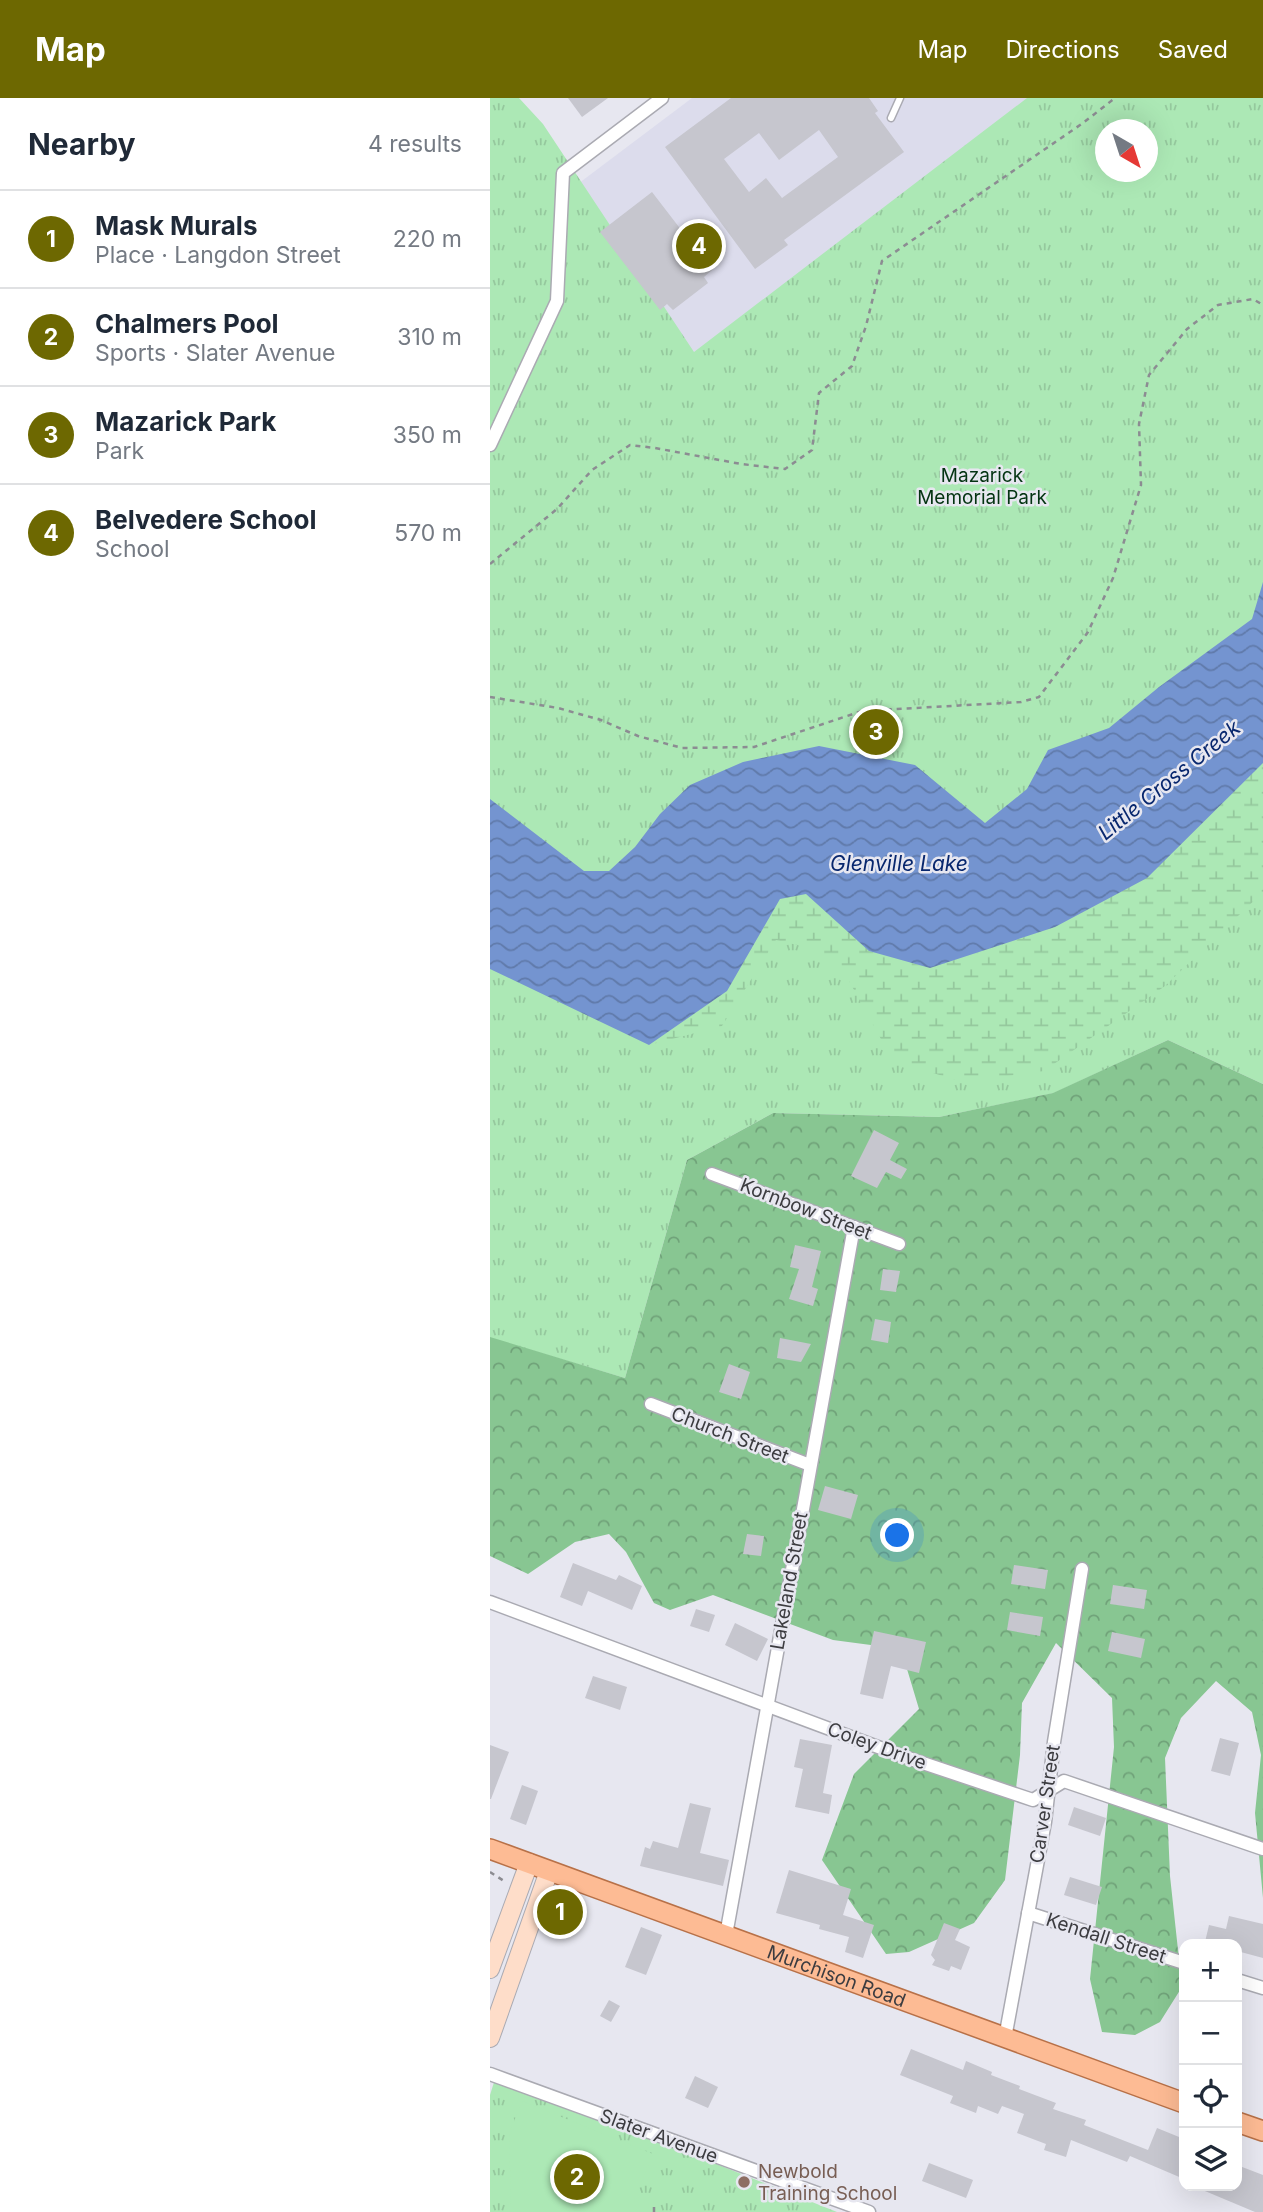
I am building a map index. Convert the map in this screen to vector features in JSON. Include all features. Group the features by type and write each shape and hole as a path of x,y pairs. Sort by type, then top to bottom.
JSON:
{"main road":[{"name":"Murchison Road","path":"490,1849 1179,2101"},
{"path":"1242,2124 1263,2131"}],"street":[{"path":"490,445 557,301 563,173 662,98"},
{"name":"Kornbow Street","path":"712,1174 900,1244"},
{"name":"Lakeland Street","path":"726,1935 854,1227"},
{"name":"Church Street","path":"650,1404 810,1465"},
{"name":"Carver Street","path":"1005,2038 1045,1822 1082,1569"},
{"name":"Coley Drive","path":"490,1602 902,1756 1033,1800 1064,1781 1263,1849"},
{"path":"490,1969 528,1863"},
{"path":"490,2038 549,1871"},
{"name":"Kendall Street","path":"1028,1913 1179,1961"},
{"path":"1242,1982 1263,1988"},
{"name":"Slater Avenue","path":"490,2074 869,2212"}],"lane":[{"path":"891,118 900,98"}],"path":[{"path":"490,564 557,509 592,470 630,445 785,469 813,450 818,393 852,366 866,326 882,261 1083,123 1115,98"},
{"path":"490,697 558,708 682,748 754,747 862,711 1021,702 1039,697 1088,632 1113,578 1141,485 1139,424 1149,375 1187,328 1218,305 1253,299 1263,305"},
{"path":"654,2207 654,2212"}],"shaded area":[{"path":"692,98 1041,98 687,424 526,223"}],"green space":[{"name":"Mazarick Memorial Park","path":"490,98 519,98 543,124 694,352 1027,98 1263,98 1263,1084 1168,1040 1054,1093 939,1117 773,1113 687,1160 625,1378 490,1338"},
{"path":"1263,763 1263,892 1165,986 1044,1071 963,1082 893,1061 848,979 814,949 776,940 722,1026 649,1045 727,991 780,899 806,894 869,951 930,968 1055,927 1146,878"},
{"path":"1168,1040 1263,1084 1263,1898 1255,1813 1261,1755 1252,1712 1216,1681 1181,1718 1165,1758 1179,1992 1160,2022 1135,2035 1102,2032 1090,1979 1114,1747 1112,1698 1056,1643 1022,1703 1020,1755 1005,1880 974,1923 909,1952 886,1954 822,1860 854,1774 919,1709 901,1649 833,1640 713,1595 670,1610 654,1603 626,1552 609,1534 575,1542 528,1574 490,1556 490,1337 625,1378 687,1160 773,1113 939,1117 1053,1093"},
{"path":"496,2076 837,2212 490,2212 490,2095"},
{"path":"522,2101 653,2154 634,2200 637,2212 520,2212 511,2204 509,2134"}],"water":[{"name":"Glenville Lake","path":"1263,582 1263,763 1147,878 1055,927 930,968 869,951 806,894 780,899 727,991 649,1045 490,969 490,799 584,871 609,871 635,847 660,814 690,785 743,762 819,746 915,765 985,823 1027,789 1048,750 1109,728 1159,687 1252,619"}],"building":[{"path":"568,98 608,98 582,117"},
{"path":"731,98 869,98 878,111 875,113 904,152 784,240 788,245 755,269 665,147","holes":["819,130 838,157 782,198 766,178 749,192 724,159 759,133 779,160"]},
{"path":"652,192 712,270 704,277 708,283 673,310 667,304 660,310 600,232"},
{"path":"874,1130 899,1143 890,1160 907,1169 901,1179 886,1172 877,1188 851,1176"},
{"path":"795,1245 821,1251 812,1287 818,1289 813,1306 789,1299 799,1269 790,1267"},
{"path":"883,1269 900,1271 896,1292 880,1290"},
{"path":"875,1319 891,1322 888,1343 871,1340"},
{"path":"780,1338 811,1344 801,1362 777,1358"},
{"path":"729,1364 750,1372 741,1399 719,1392"},
{"path":"825,1486 858,1495 851,1519 818,1510"},
{"path":"747,1534 764,1536 761,1556 743,1554"},
{"path":"573,1563 616,1580 619,1575 642,1586 632,1610 588,1591 582,1606 560,1597"},
{"path":"1014,1565 1048,1570 1045,1589 1011,1584"},
{"path":"1113,1585 1147,1590 1144,1609 1110,1604"},
{"path":"696,1609 715,1615 709,1632 690,1626"},
{"path":"1010,1612 1043,1617 1040,1636 1007,1630"},
{"path":"735,1623 768,1639 757,1661 725,1645"},
{"path":"874,1631 926,1642 919,1673 891,1666 883,1699 860,1694"},
{"path":"1112,1632 1145,1639 1141,1658 1108,1651"},
{"path":"593,1676 627,1687 620,1710 585,1698"},
{"path":"1220,1738 1239,1743 1230,1776 1211,1771"},
{"path":"800,1739 832,1745 823,1793 832,1795 829,1814 795,1807 803,1769 794,1767"},
{"path":"490,1745 509,1752 491,1799 490,1799"},
{"path":"522,1785 538,1791 526,1825 510,1819"},
{"path":"690,1803 711,1808 700,1853 729,1860 723,1886 640,1866 645,1847 650,1849 653,1841 678,1848"},
{"path":"1074,1807 1106,1818 1100,1836 1068,1825"},
{"path":"789,1870 851,1889 843,1915 874,1925 863,1958 845,1952 849,1937 819,1929 820,1925 776,1913"},
{"path":"1070,1877 1102,1887 1096,1905 1064,1895"},
{"path":"1229,1916 1263,1924 1263,1958 1242,1952 1242,1939 1206,1939 1209,1925 1226,1929"},
{"path":"944,1923 960,1929 955,1940 970,1947 961,1970 951,1966 949,1971 932,1965 935,1960 931,1955"},
{"path":"641,1927 662,1935 646,1975 625,1967"},
{"path":"609,2000 620,2006 611,2022 600,2016"},
{"path":"911,2049 963,2070 966,2061 992,2072 991,2075 1020,2086 1019,2089 1056,2103 1053,2109 1086,2120 1084,2125 1148,2150 1157,2128 1179,2137 1179,2177 1130,2156 1127,2162 1071,2140 1066,2157 1044,2150 1046,2144 1017,2133 1024,2114 1002,2106 998,2114 978,2106 976,2113 950,2103 953,2096 900,2075"},
{"path":"695,2076 718,2087 708,2108 685,2098"},
{"path":"929,2163 973,2180 966,2198 922,2181"},
{"path":"1242,2167 1263,2175 1263,2212 1255,2212 1205,2191 1242,2191"}],"place":[{"name":"Belvedere School","path":"699,246"},
{"name":"Mazarick Park","path":"876,732"},
{"name":"Mask Murals","path":"560,1912"},
{"name":"Chalmers Pool","path":"577,2177"},
{"name":"Newbold Training School","path":"744,2182"}],"water label":[{"name":"Little Cross Creek","path":"1169,780"}]}
